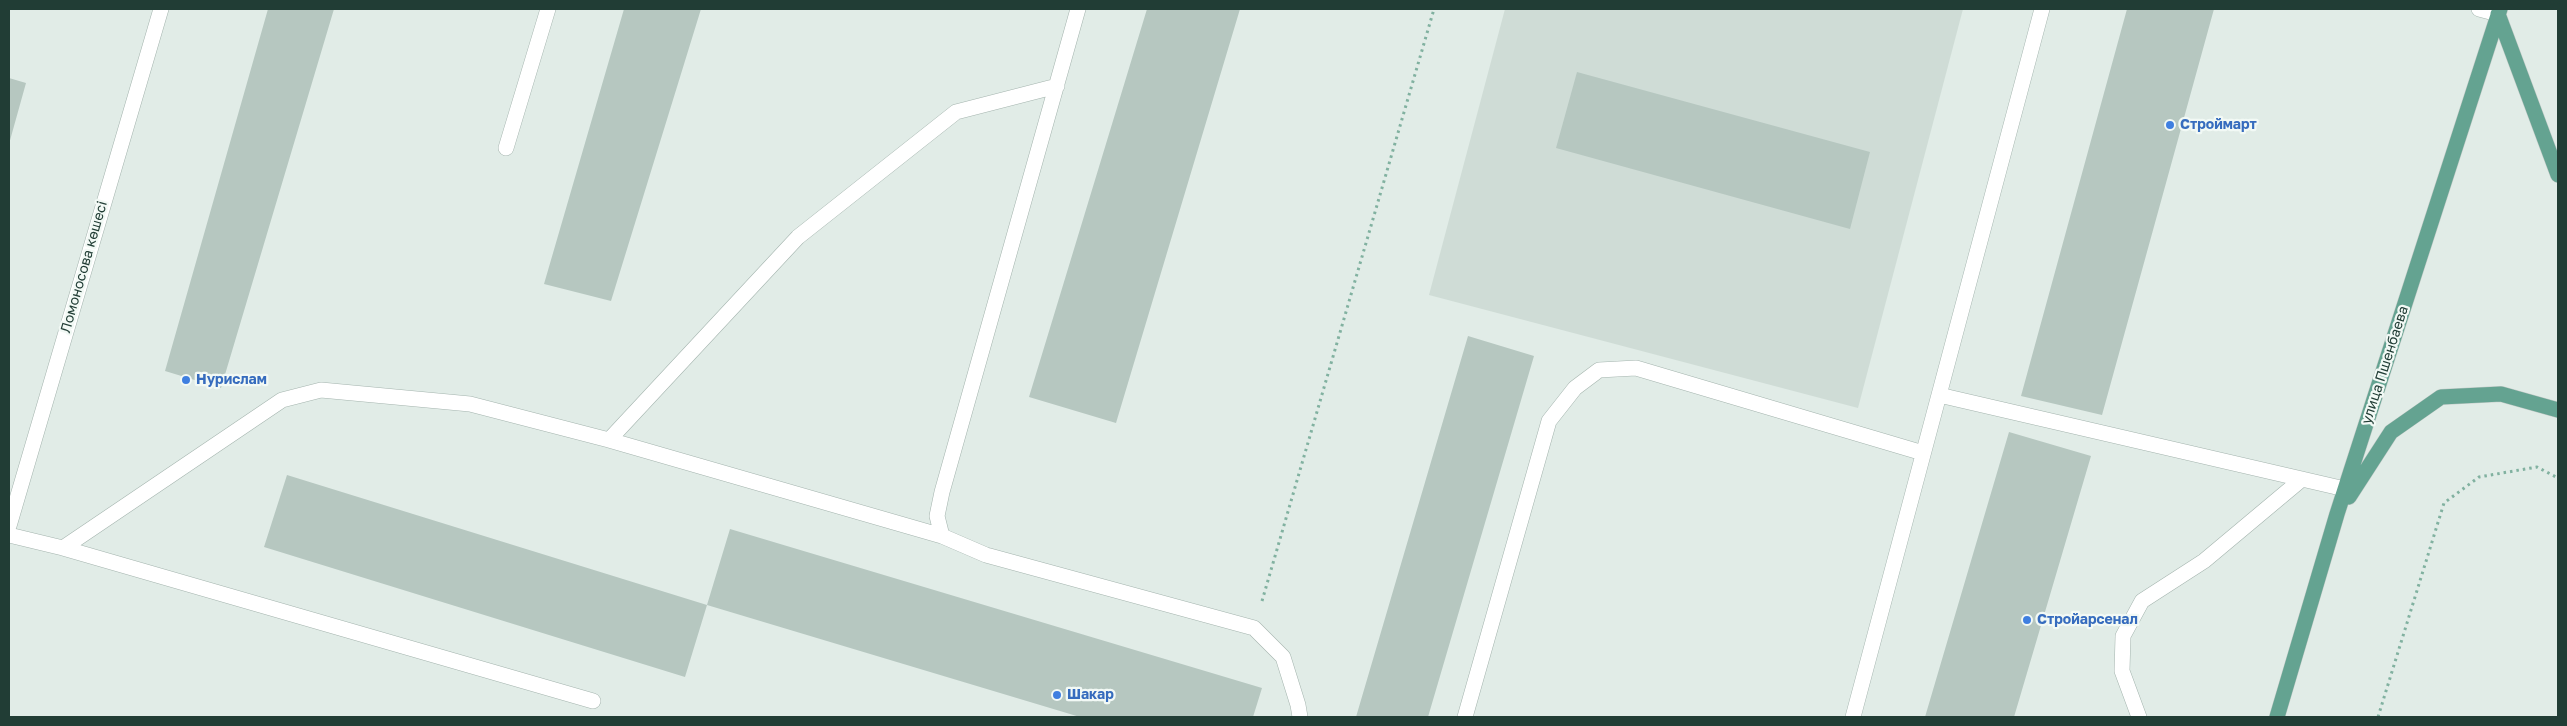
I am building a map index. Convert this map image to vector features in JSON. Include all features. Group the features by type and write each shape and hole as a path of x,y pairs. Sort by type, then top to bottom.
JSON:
{"main road":[{"path":"2499,11 2558,175"},
{"name":"улица Пшенбаева","path":"2277,717 2337,514 2499,11"},
{"path":"2337,514 2391,432 2441,397 2501,394 2558,410"}],"street":[{"name":"Ломоносова көшесі","path":"9,526 161,9"},
{"path":"506,148 548,9"},
{"path":"942,536 937,516 942,492 1078,9"},
{"path":"1853,717 2042,9"},
{"path":"2479,9 2499,11"},
{"path":"609,440 798,238 956,112 1056,86"},
{"path":"1465,717 1549,421 1575,388 1599,370 1636,368 1923,453"},
{"path":"63,548 282,400 321,390 470,404 609,440 942,536 986,555 1254,628 1283,657 1298,704 1300,717"},
{"path":"1939,395 2346,489"},
{"path":"2139,717 2122,671 2123,636 2142,602 2204,561 2302,479"},
{"path":"9,535 63,548 593,701"}],"path":[{"path":"1254,628 1434,9"},
{"path":"2378,717 2444,503 2479,477 2537,467 2558,478"}],"shaded area":[{"path":"1505,9 1963,9 1858,408 1429,295"}],"building":[{"path":"268,9 334,9 221,388 165,371"},
{"path":"624,9 701,9 611,301 544,284"},
{"path":"1147,9 1240,9 1116,423 1029,397"},
{"path":"2127,9 2214,9 2102,415 2021,396"},
{"path":"1577,72 1870,152 1850,229 1556,148"},
{"path":"9,78 26,83 9,144"},
{"path":"1468,336 1534,356 1428,717 1356,717"},
{"path":"2009,432 2091,456 2014,717 1925,717"},
{"path":"287,475 707,605 685,677 264,547"},
{"path":"730,529 1262,688 1253,717 1080,717 707,605"}],"place":[{"name":"Строймарт","path":"2170,125"},
{"name":"Нурислам","path":"186,380"},
{"name":"Стройарсенал","path":"2027,620"},
{"name":"Шакар","path":"1057,695"}]}
